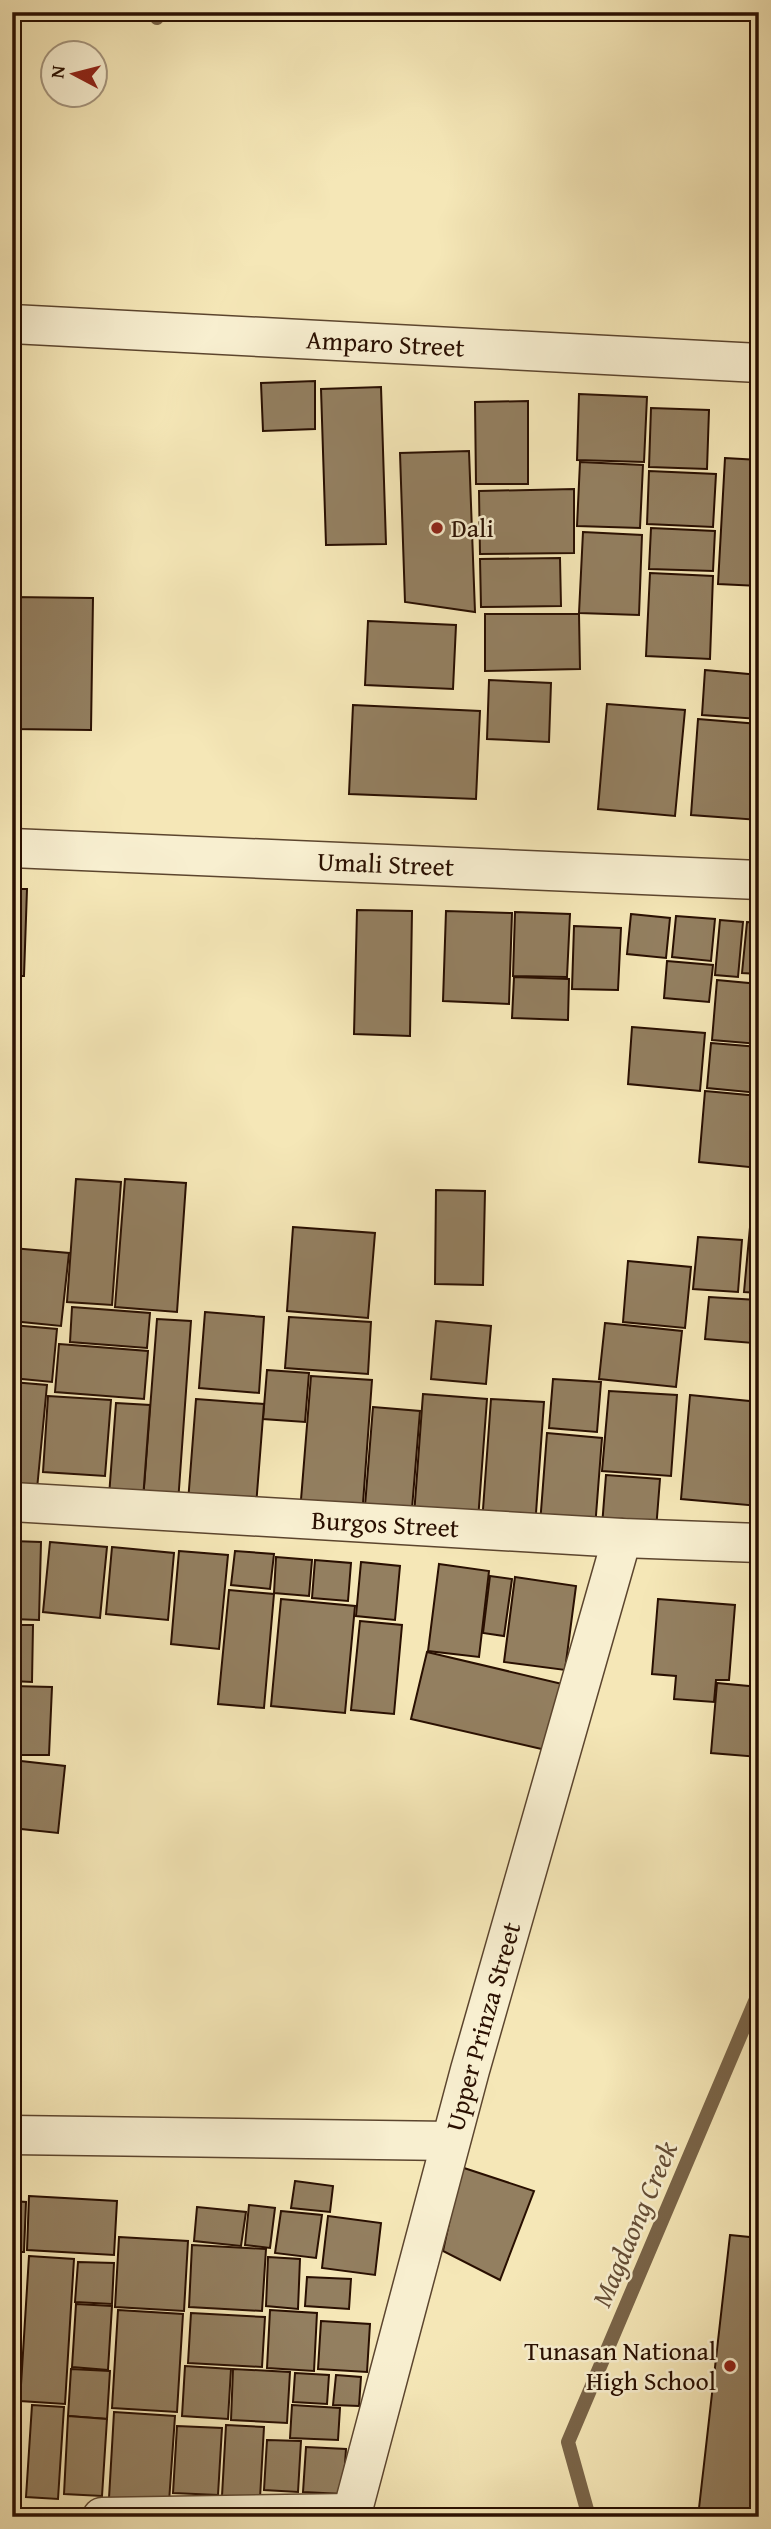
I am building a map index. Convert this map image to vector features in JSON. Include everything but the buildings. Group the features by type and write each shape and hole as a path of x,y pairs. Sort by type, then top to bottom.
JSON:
{"street":[{"name":"Amparo Street","path":"12,324 759,363"},
{"name":"Umali Street","path":"12,848 759,880"},
{"name":"Burgos Street","path":"12,1502 622,1538 759,1543"},
{"name":"Upper Prinza Street","path":"351,2515 450,2141 622,1538"},
{"path":"12,2135 450,2141"},
{"path":"102,2517 351,2515"}],"waterway":[{"path":"156,12 157,18"},
{"name":"Magdaong Creek","path":"589,2517 568,2442 759,1992"}],"place":[{"name":"Dali","path":"437,528"},
{"name":"Tunasan National High School","path":"730,2366"}]}
